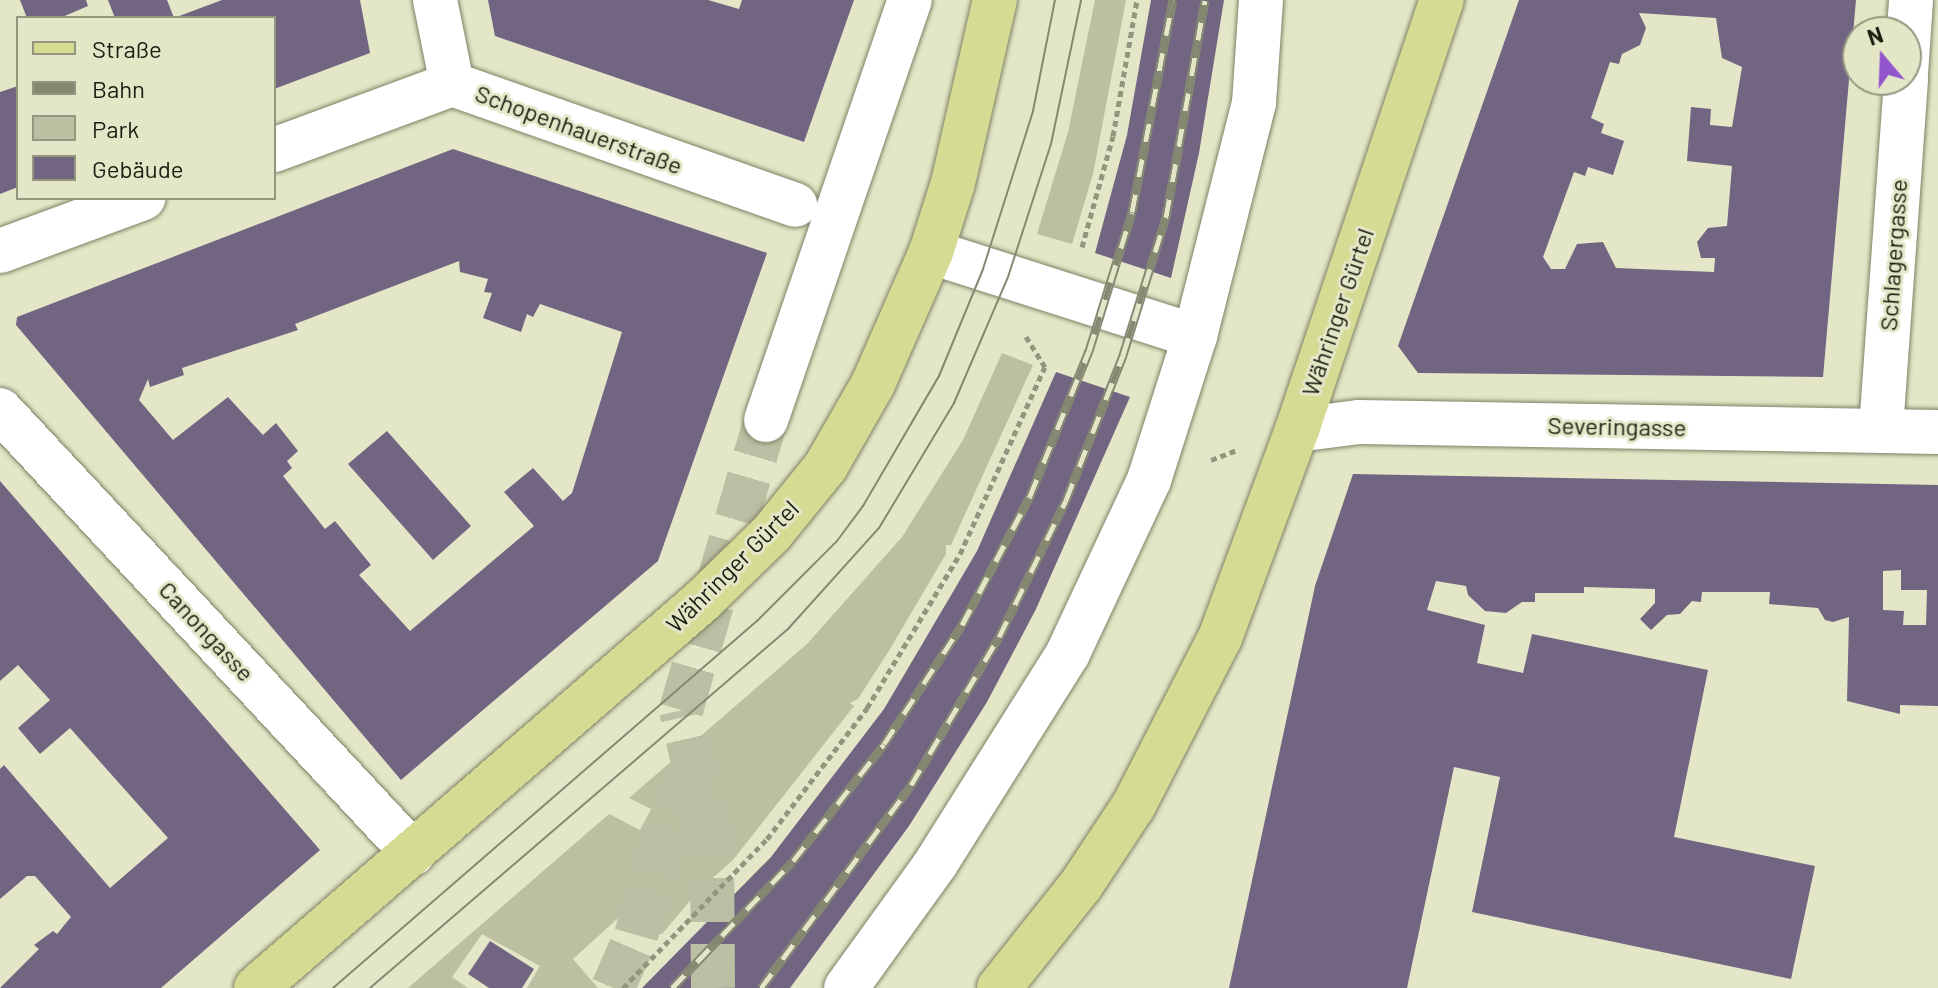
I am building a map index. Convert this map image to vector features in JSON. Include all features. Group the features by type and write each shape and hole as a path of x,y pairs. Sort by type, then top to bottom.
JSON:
{"main road":[{"name":"Währinger Gürtel","path":"256,988 702,601 771,534 826,466 873,384 931,252 953,183 995,0"},
{"name":"Währinger Gürtel","path":"999,988 1081,885 1179,724 1220,638 1297,430 1442,0"}],"street":[{"path":"435,0 452,84"},
{"path":"766,420 910,0"},
{"path":"846,988 936,863 1068,653 1149,480 1195,336 1254,103 1261,0"},
{"name":"Schopenhauerstraße","path":"276,149 452,84 795,205"},
{"name":"Schlagergasse","path":"1881,429 1905,96"},
{"path":"0,251 138,200"},
{"path":"931,252 1195,336"},
{"name":"Canongasse","path":"0,410 413,853"},
{"name":"Severingasse","path":"1297,430 1359,422 1938,432"}],"path":[{"path":"1073,250 1085,246 1113,136 1137,0"},
{"path":"623,988 767,839 867,708 960,554 1045,367 1023,333"},
{"path":"1149,480 1297,430"}],"green space":[{"path":"1095,0 1126,0 1093,174 1072,244 1037,234 1068,132"},
{"path":"1002,353 1033,365 951,545 946,545 946,554 890,649 858,699 850,703 854,706 733,860 699,890 662,934 650,934 627,910 573,959 598,988 527,988 540,966 482,934 452,977 468,988 408,988 609,814 640,830 651,809 629,798 807,644 902,537 963,440"}],"building":[{"path":"20,0 86,0 88,6 65,16 26,16"},
{"path":"108,0 167,0 173,16 114,16"},
{"path":"222,0 360,0 370,53 276,88 276,16 179,16"},
{"path":"488,0 708,0 739,9 742,0 854,0 804,142 495,36"},
{"path":"1151,0 1224,0 1199,153 1171,278 1095,253 1127,135"},
{"path":"1519,0 1856,0 1855,16 1842,16 1842,96 1848,96 1823,377 1418,373 1398,346","holes":["1639,13 1716,18 1722,58 1742,67 1732,127 1710,125 1711,109 1691,107 1687,161 1732,166 1727,226 1708,228 1697,242 1701,258 1715,258 1714,272 1616,268 1603,242 1577,244 1565,269 1551,269 1543,257 1574,172 1585,176 1588,167 1613,175 1624,141 1601,133 1604,124 1591,118 1610,62 1619,64 1622,54 1640,45 1646,28"]},
{"path":"16,87 16,188 0,194 0,92"},
{"path":"453,149 767,253 658,561 401,780 16,325 17,317","holes":["459,261 460,272 488,279 484,292 492,293 483,318 521,332 527,314 533,317 540,304 622,332 572,493 563,501 533,468 504,492 534,526 410,631 359,575 371,565 335,521 325,529 283,476 292,468 287,461 298,451 276,423 263,435 228,397 173,440 139,400 148,379 150,387 184,375 182,368 298,330 295,324"]},
{"path":"1056,372 1130,397 1036,609 987,702 909,826 790,988 642,988 771,857 884,709 977,551"},
{"path":"387,431 471,526 433,560 348,464"},
{"path":"1353,474 1938,485 1938,706 1900,705 1900,714 1847,701 1849,617 1833,622 1825,620 1818,608 1769,604 1770,592 1702,592 1701,602 1692,601 1680,614 1667,615 1651,630 1640,619 1655,603 1655,589 1584,587 1584,593 1535,593 1535,602 1522,602 1506,613 1485,611 1468,595 1466,586 1436,581 1427,610 1485,625 1477,663 1523,673 1532,634 1708,670 1674,837 1815,866 1791,979 1472,912 1500,777 1454,767 1407,988 1229,988 1315,586","holes":["1901,570 1901,590 1927,590 1926,625 1903,625 1904,611 1883,610 1883,571"]},
{"path":"0,481 320,850 161,988 0,988 39,949 34,945 53,931 57,934 71,917 35,876 27,876 0,899 0,769 4,765 110,888 168,838 70,728 40,754 18,728 50,700 18,665 0,681"},
{"path":"490,941 534,969 522,988 489,988 468,974"}],"tunnel":[{"path":"713,988 712,846 681,710 766,420"},
{"path":"613,988 636,935 672,810 694,774"}],"tram line":[{"path":"333,988 757,621 837,541 863,506 939,376 983,269 1033,111 1055,0"},
{"path":"370,988 788,629 879,528 954,403 1008,277 1051,144 1081,0"}],"railway":[{"path":"672,988 793,861 884,744 962,625 1030,496 1089,351 1132,212 1173,0"},
{"path":"761,988 911,785 999,637 1066,500 1123,355 1166,217 1205,0"}]}
